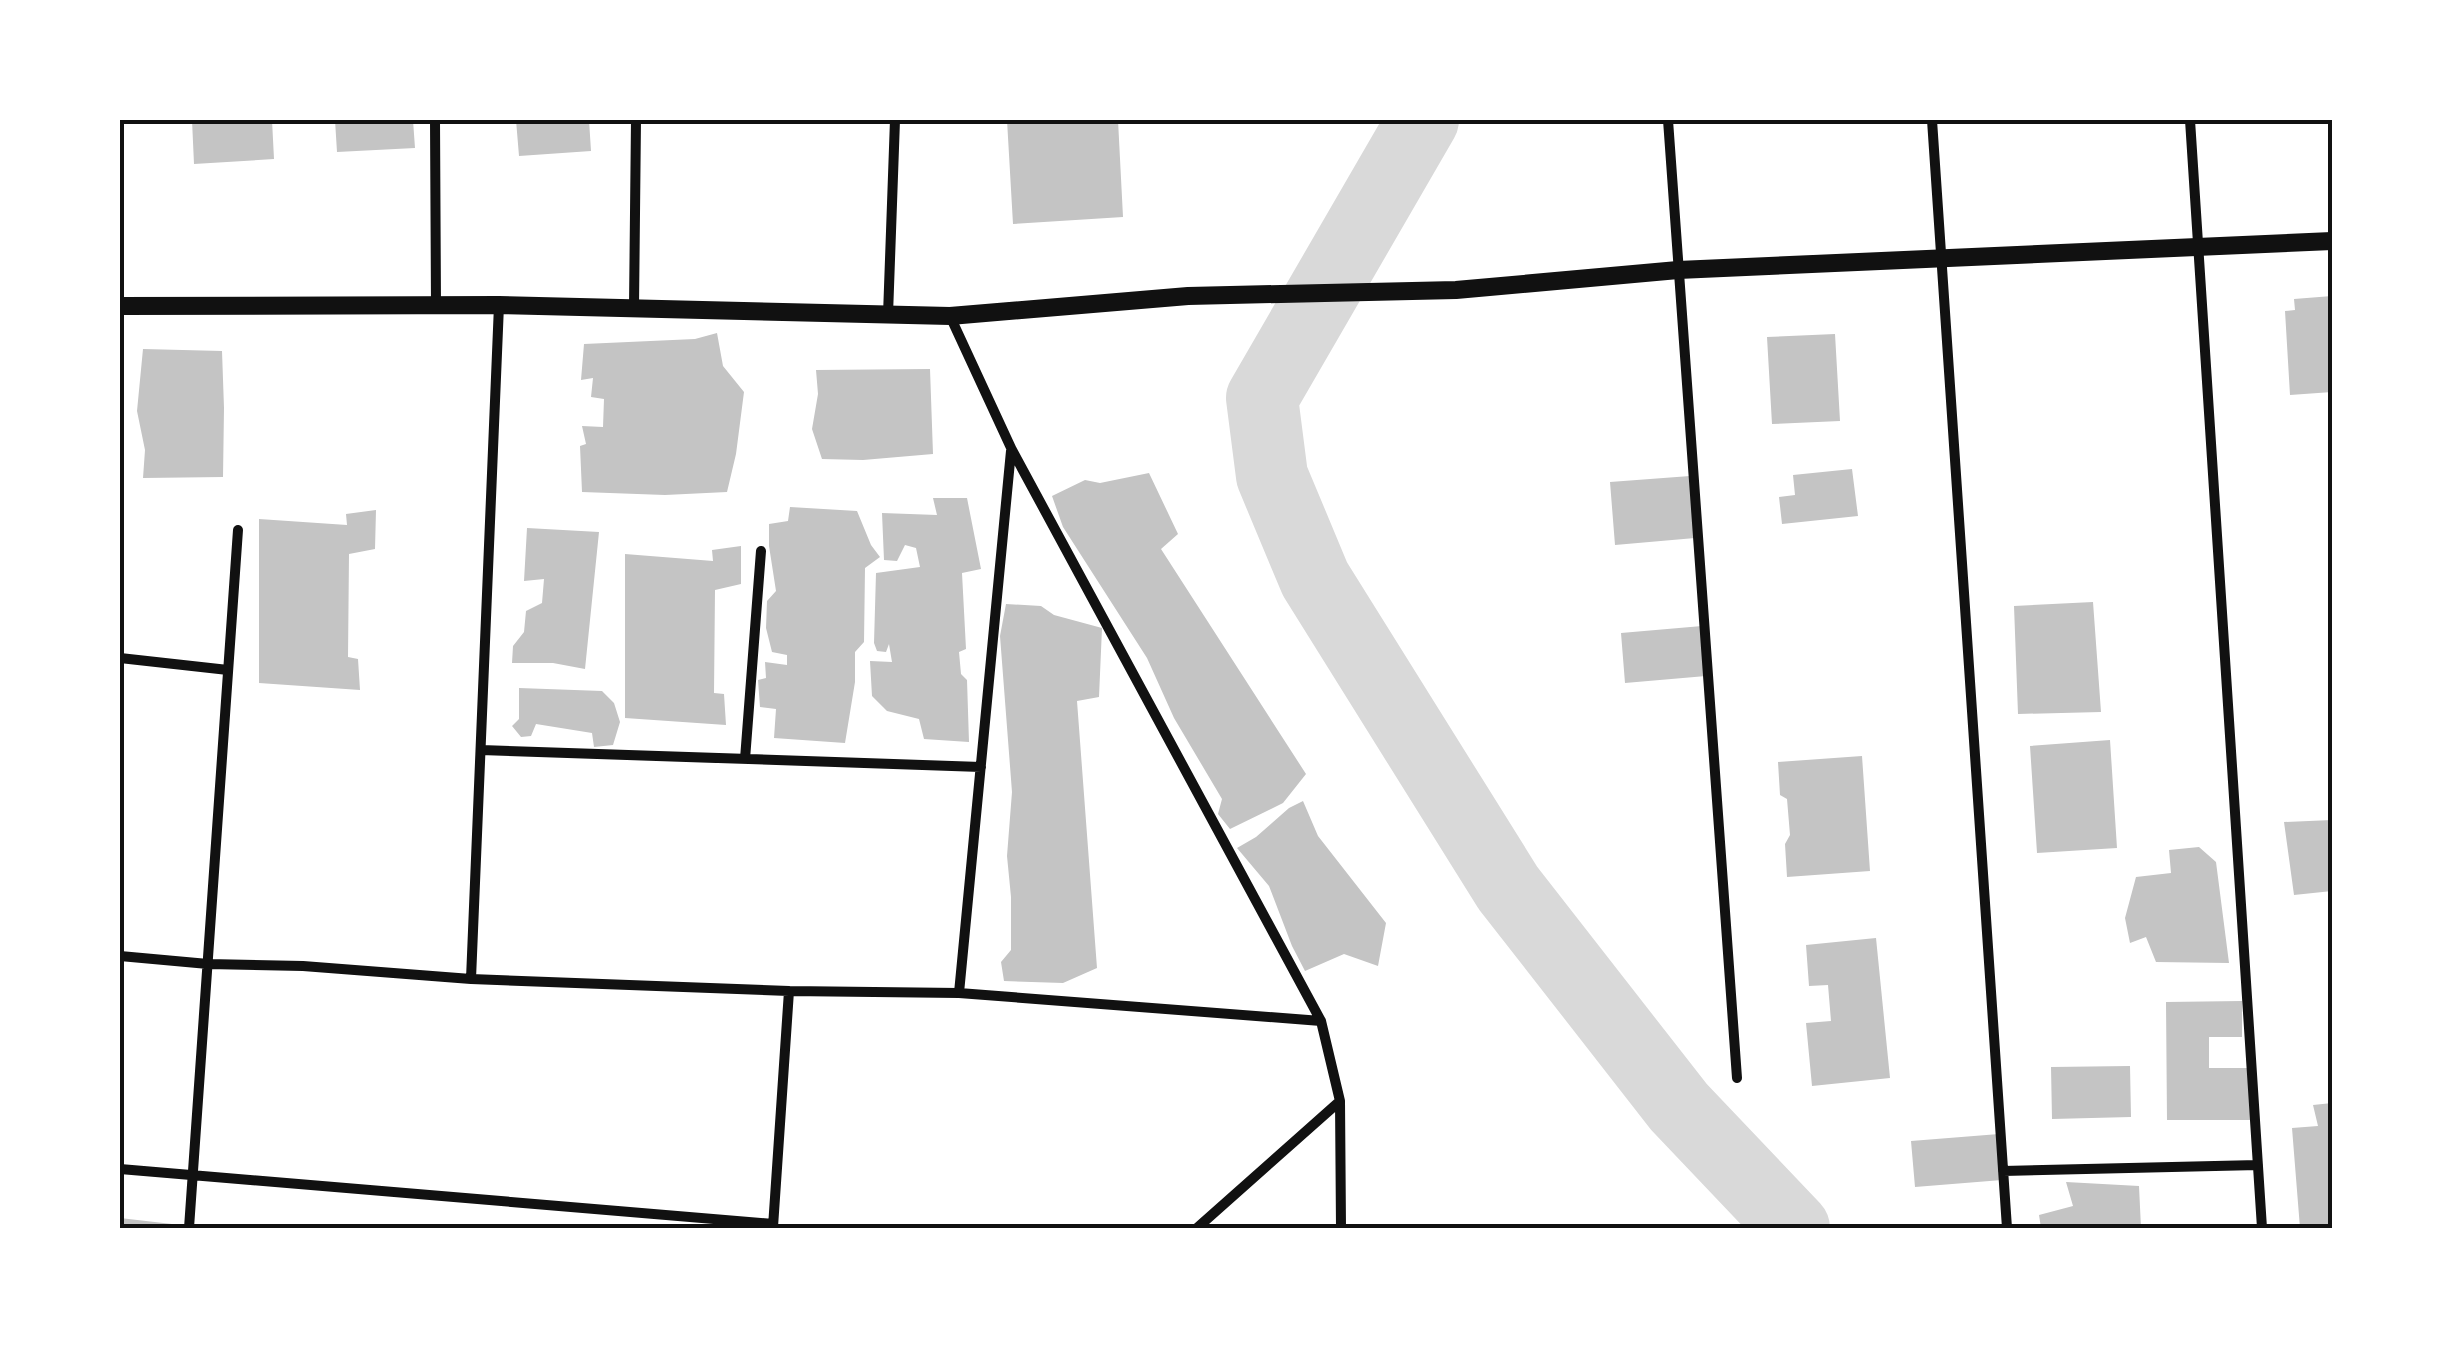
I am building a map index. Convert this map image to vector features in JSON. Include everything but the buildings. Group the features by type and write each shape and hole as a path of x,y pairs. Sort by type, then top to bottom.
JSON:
{"street":[{"path":"436,120 436,305"},
{"path":"634,307 636,120"},
{"path":"888,315 895,120"},
{"path":"1668,120 1738,1078"},
{"path":"1932,120 2006,1228"},
{"path":"2190,120 2262,1228"},
{"path":"120,306 499,305 950,316 1188,296 1456,290 1678,270 2332,241"},
{"path":"471,979 499,305"},
{"path":"950,316 1012,450 1321,1021 1340,1101 1341,1228"},
{"path":"959,993 1012,450"},
{"path":"189,1228 238,530"},
{"path":"745,759 761,551"},
{"path":"120,658 228,670"},
{"path":"481,750 981,767"},
{"path":"120,956 471,979 959,993 1321,1021"},
{"path":"120,1169 773,1226 789,990"},
{"path":"1197,1228 1340,1101"},
{"path":"2003,1171 2258,1166"}],"waterway":[{"path":"1423,120 1262,398 1272,476 1315,579 1508,888 1679,1107 1794,1228"}]}
